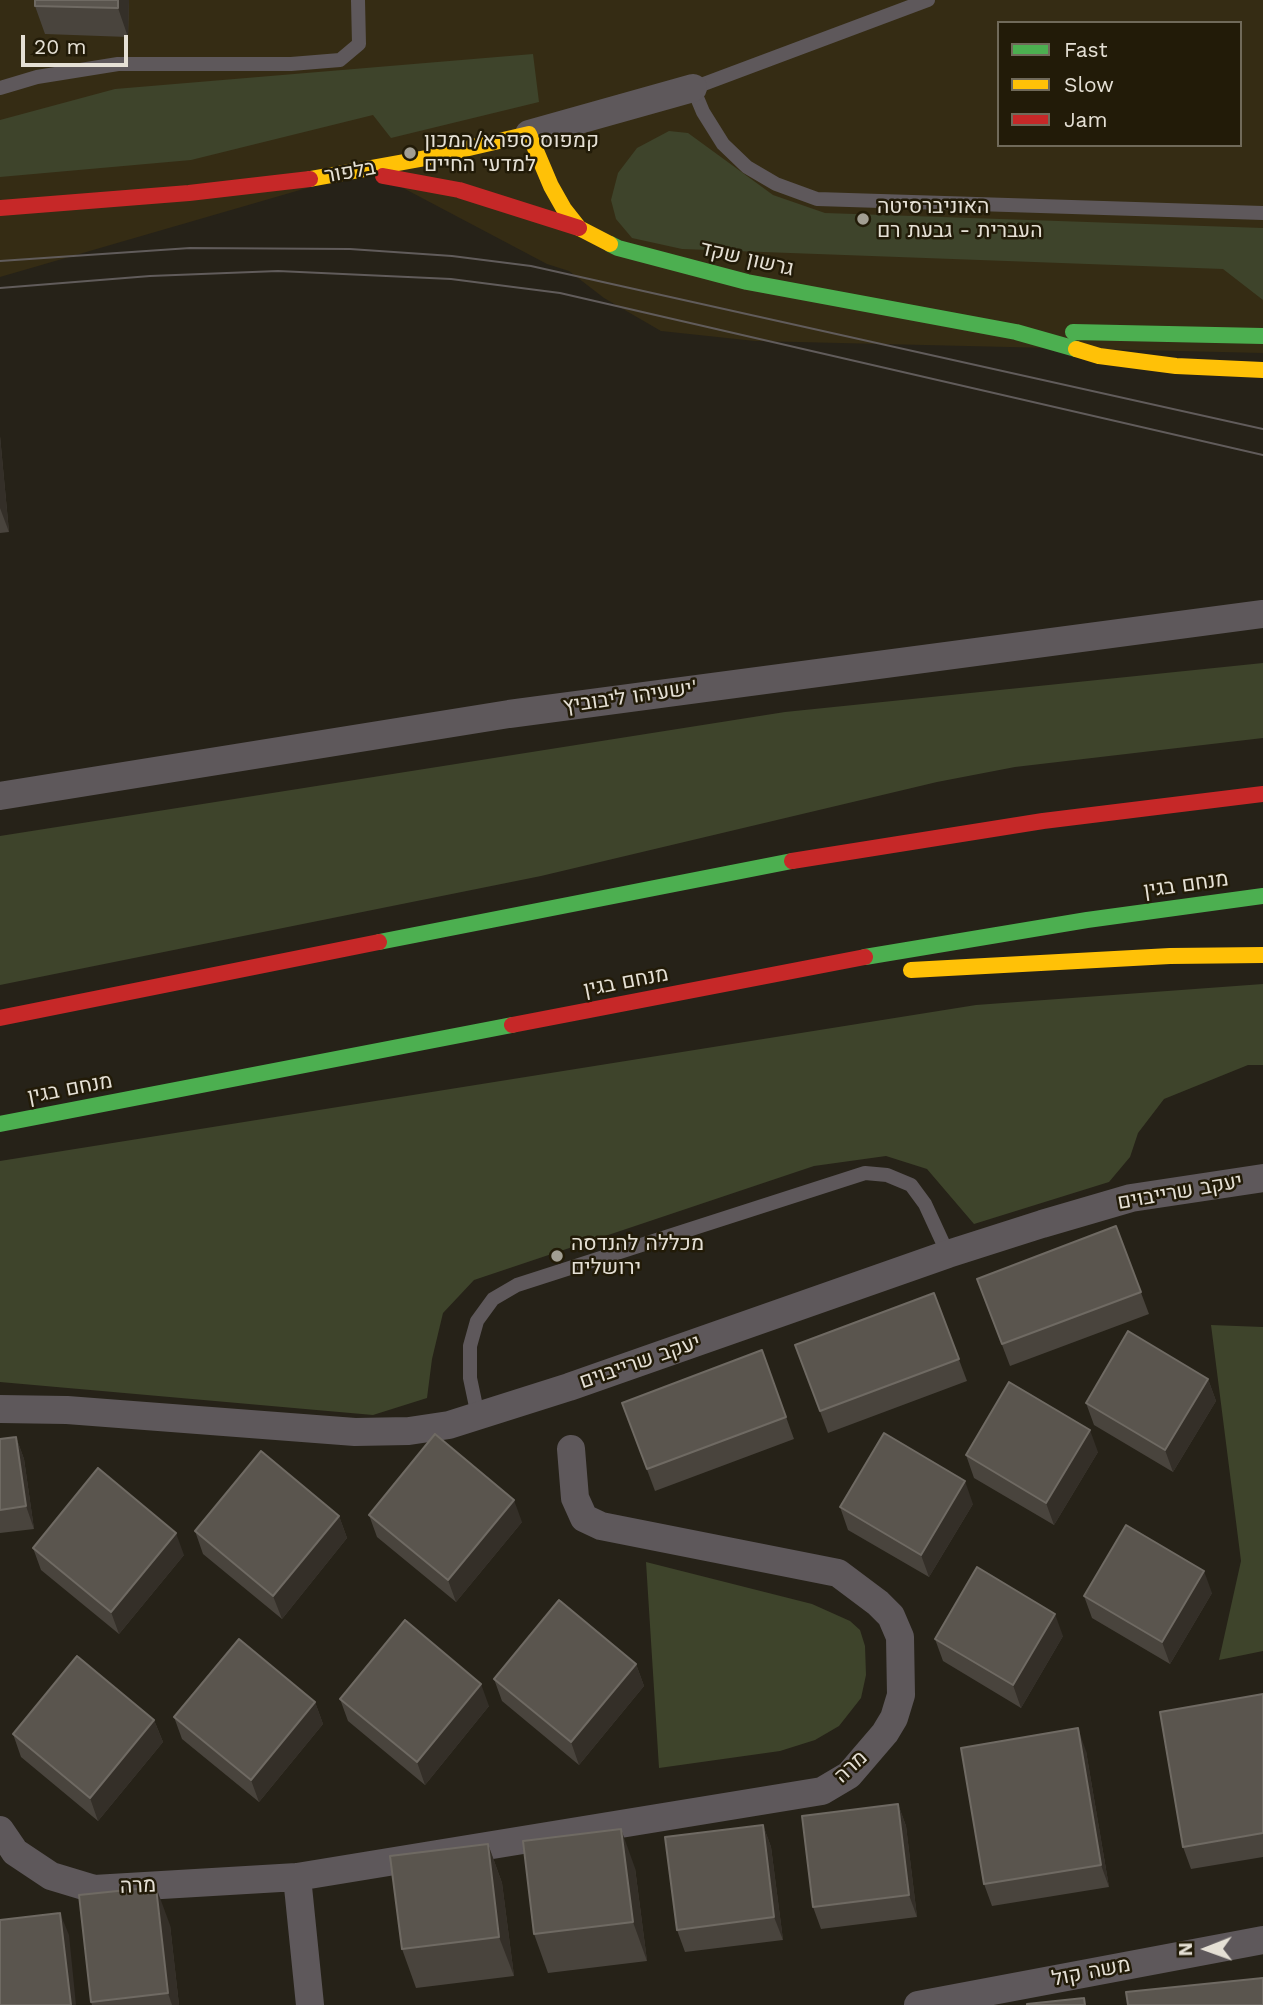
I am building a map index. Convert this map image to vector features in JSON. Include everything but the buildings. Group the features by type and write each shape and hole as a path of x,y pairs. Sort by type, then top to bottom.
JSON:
{"main road":[{"name":"בלפור","path":"0,208 234,188 357,172 529,134"},
{"name":"גרשון שקד","path":"529,134 551,186 579,228 618,248 747,282 1016,332 1099,356 1143,363 1263,370"},
{"path":"357,172 458,190 579,228"},
{"name":"גרשון שקד","path":"1016,332 1263,336"},
{"path":"0,1018 853,849 1263,793"},
{"name":"מנחם בגין","path":"0,1124 924,946 1087,919 1263,896"},
{"path":"898,970 1263,954"},
{"path":"762,977 871,972"}],"street":[{"name":"בלפור","path":"529,134 693,88"},
{"name":"ישעיהו ליבוביץ'","path":"0,796 509,714 1263,614"},
{"name":"יעקב שרייבוים","path":"0,1409 67,1410 355,1432 409,1431 449,1425 569,1387 948,1254 1131,1198 1263,1178"},
{"name":"מרה","path":"0,1830 15,1852 51,1876 94,1889 297,1877 821,1791 849,1775 885,1733 901,1695 900,1637 891,1616 838,1573 601,1526 584,1518 575,1498 571,1449"},
{"path":"297,1877 310,2005"},
{"name":"משה קול","path":"918,2005 1263,1940"}],"lane":[{"path":"0,88 37,77 118,64 291,64 340,60 359,44 358,0"},
{"path":"928,0 693,88 702,112 723,144 747,167 776,184 817,199 1263,213"},
{"path":"478,1416 470,1378 470,1346 477,1321 493,1299 517,1285 865,1173 887,1175 911,1185 925,1205 948,1254"}],"shaded area":[{"name":"האוניברסיטה העברית - גבעת רם","path":"0,0 1263,0 1263,353 755,341 661,331 604,298 569,271 547,264 369,170 0,277"}],"green space":[{"path":"533,54 539,102 391,138 373,115 191,160 0,177 0,120 115,89"},
{"path":"669,131 688,133 773,195 825,213 1263,228 1263,300 1223,269 682,249 632,238 616,219 611,200 618,173 637,148"},
{"path":"1263,663 1263,738 1015,767 937,782 541,876 0,985 0,836 785,712"},
{"path":"1263,984 1263,1065 1248,1065 1164,1099 1138,1133 1130,1157 1109,1182 974,1224 927,1169 886,1156 814,1166 474,1280 443,1313 432,1359 427,1398 373,1415 0,1382 0,1161 976,1005"},
{"path":"1211,1325 1263,1327 1263,1651 1219,1660 1241,1561"},
{"path":"646,1562 812,1604 850,1621 860,1630 865,1646 866,1675 861,1698 839,1726 815,1740 780,1751 659,1768"}],"tram line":[{"path":"0,261 190,248 350,249 452,256 531,266 1263,429"},
{"path":"0,288 150,276 278,271 451,279 560,293 1263,455"}],"traffic: fast":[{"path":"610,244 747,282 1016,332 1076,349"},
{"path":"1073,332 1263,336"},
{"path":"379,942 792,861"},
{"path":"865,957 1087,920 1263,896"},
{"path":"0,1124 512,1025"}],"traffic: slow":[{"path":"310,179 426,158 529,134 564,209 579,228 610,244"},
{"path":"1076,349 1099,356 1176,366 1263,370"},
{"path":"911,970 1170,956 1263,955"}],"traffic: jam":[{"path":"383,176 459,190 579,228"},
{"path":"0,208 189,193 310,179"},
{"path":"792,861 1043,821 1263,794"},
{"path":"0,1018 379,942"},
{"path":"512,1025 865,957"}],"place":[{"name":"קמפוס ספרא/המכון למדעי החיים","path":"410,153"},
{"name":"האוניברסיטה העברית - גבעת רם","path":"863,219"},
{"name":"מכללה להנדסה ירושלים","path":"557,1256"}]}
